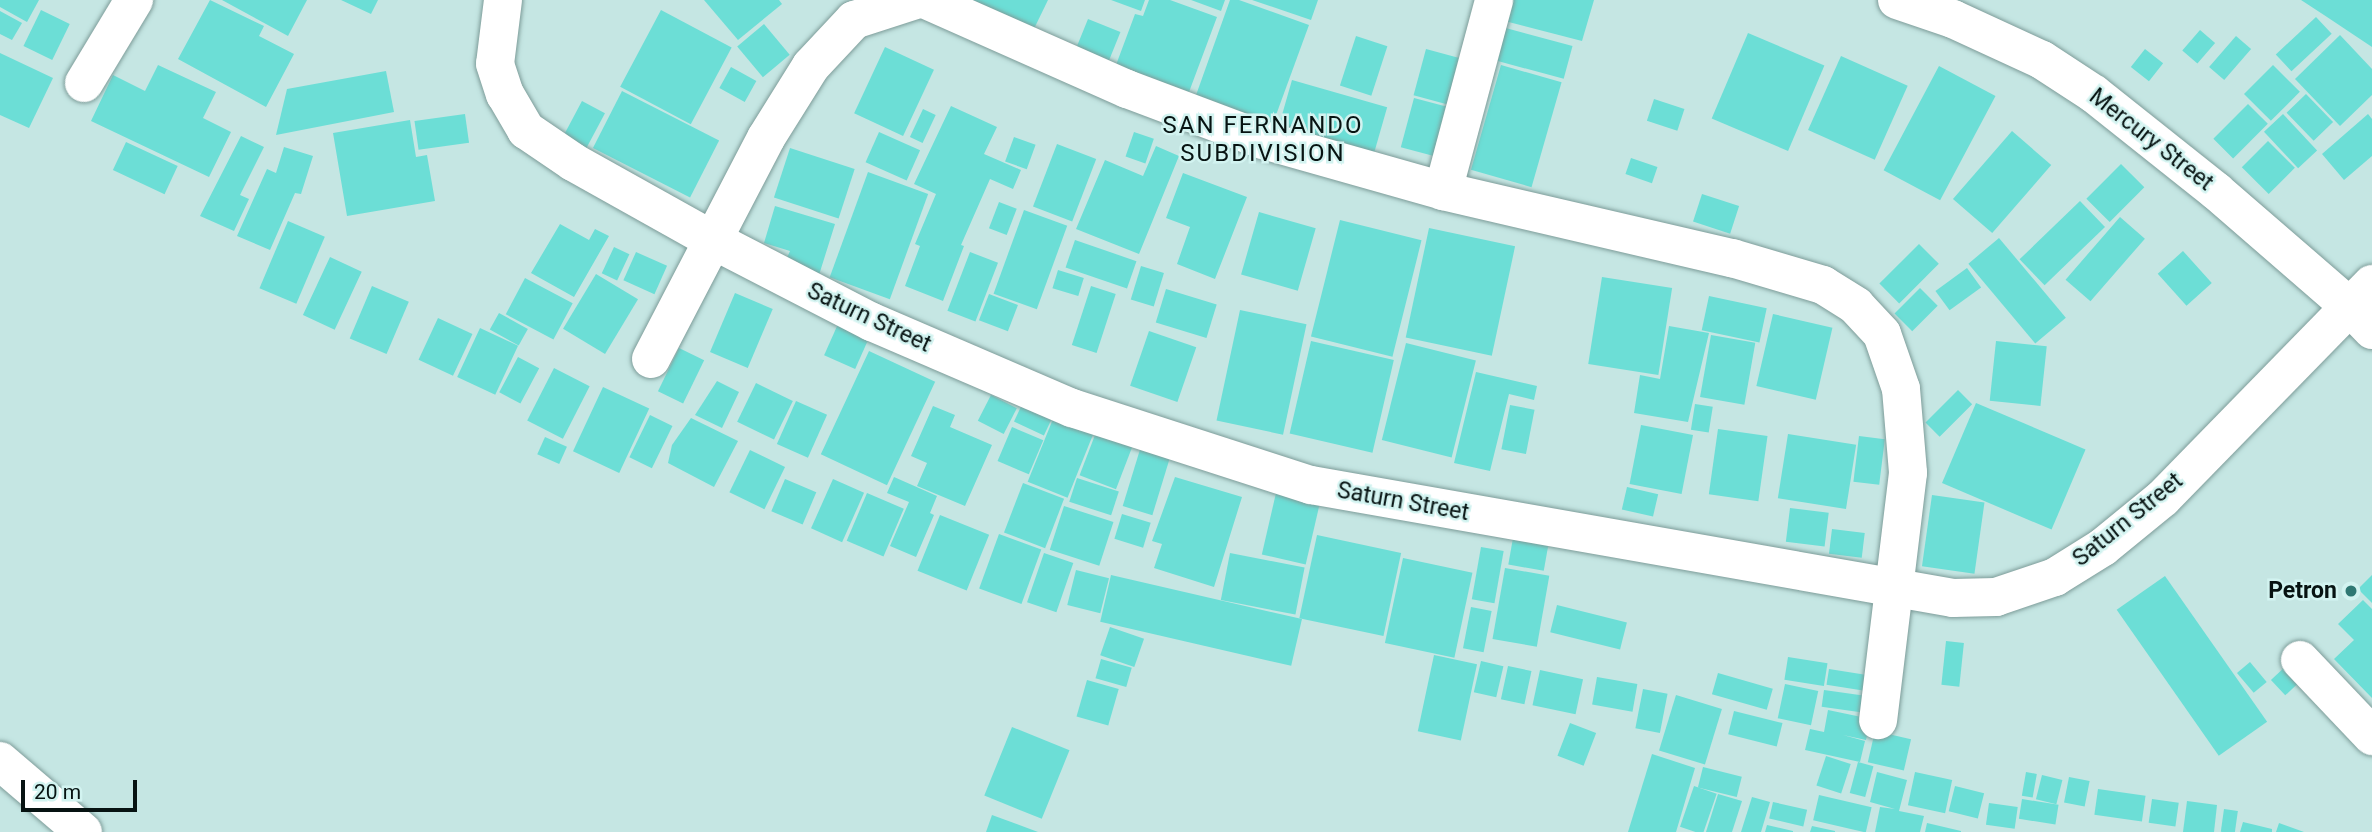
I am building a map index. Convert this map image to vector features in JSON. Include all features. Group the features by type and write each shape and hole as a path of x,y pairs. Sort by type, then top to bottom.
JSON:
{"street":[{"path":"84,83 134,0"},
{"name":"Saturn Street","path":"503,0 495,64 505,94 526,130 573,162 711,239 872,322 1072,408 1311,485 1892,588 1953,598 1996,597 2055,577 2103,547 2163,498 2365,307"},
{"path":"651,359 711,239 766,138 811,66 854,20 916,0"},
{"path":"926,0 1127,89 1264,140 1443,191 1732,258 1823,285 1856,306 1882,334 1901,389 1908,473 1878,719"},
{"path":"1443,191 1494,0"},
{"name":"Mercury Street","path":"1897,0 1953,19 2042,60 2094,94 2365,307"},
{"path":"2300,660 2372,736"},
{"path":"0,761 83,832"}],"building":[{"path":"0,0 39,0 27,22 0,7"},
{"path":"210,0 264,26 259,36 294,54 266,107 178,59"},
{"path":"222,0 307,0 288,36"},
{"path":"341,0 378,0 371,14"},
{"path":"704,0 779,0 782,4 738,40"},
{"path":"961,0 1048,0 1030,37"},
{"path":"1111,0 1145,0 1141,11"},
{"path":"1149,0 1170,0 1217,17 1189,92 1116,65 1135,14 1143,16"},
{"path":"1191,0 1225,0 1221,11"},
{"path":"1230,0 1239,0 1309,25 1272,126 1195,98"},
{"path":"1252,0 1318,0 1311,20"},
{"path":"1506,0 1594,0 1582,41 1501,20"},
{"path":"2301,0 2372,0 2372,47 2324,15"},
{"path":"41,10 70,24 52,60 23,46"},
{"path":"661,10 732,48 691,124 620,87"},
{"path":"0,11 22,23 12,40 0,34"},
{"path":"2316,17 2332,34 2291,71 2276,55"},
{"path":"1088,19 1120,32 1104,72 1072,59"},
{"path":"764,24 790,55 763,77 737,46"},
{"path":"1502,27 1573,46 1564,79 1493,60"},
{"path":"2200,30 2215,43 2197,63 2182,50"},
{"path":"1748,33 1824,65 1788,151 1712,119"},
{"path":"2340,35 2372,69 2372,95 2340,126 2295,79"},
{"path":"1356,36 1387,46 1371,96 1340,85"},
{"path":"2236,36 2251,49 2224,80 2209,67"},
{"path":"885,47 934,70 903,136 854,113"},
{"path":"1426,49 1468,60 1455,106 1414,95"},
{"path":"2145,49 2163,63 2149,81 2131,67"},
{"path":"0,53 53,78 29,128 0,115"},
{"path":"1841,56 1908,86 1875,160 1808,130"},
{"path":"158,65 216,92 203,118 231,132 209,177 91,121 113,75 145,91"},
{"path":"1501,65 1562,82 1532,187 1471,170"},
{"path":"2273,65 2300,92 2271,121 2244,94"},
{"path":"1939,66 1996,96 1940,200 1884,170"},
{"path":"731,67 756,81 745,102 719,88"},
{"path":"386,71 394,112 276,135 287,89"},
{"path":"1292,80 1387,107 1374,153 1279,126"},
{"path":"622,91 719,140 690,198 593,148"},
{"path":"2306,94 2333,122 2314,141 2287,113"},
{"path":"1414,98 1454,109 1440,158 1401,147"},
{"path":"1654,99 1684,109 1677,131 1647,121"},
{"path":"582,101 605,113 580,160 557,148"},
{"path":"2248,104 2268,124 2233,158 2213,139"},
{"path":"951,106 997,127 984,154 1021,170 1013,189 990,179 961,245 964,246 943,301 905,286 920,246 915,244 936,194 914,184"},
{"path":"923,109 936,115 923,143 910,137"},
{"path":"465,114 469,143 419,150 414,121"},
{"path":"2283,114 2317,151 2298,168 2264,132"},
{"path":"2368,114 2372,119 2372,156 2344,180 2322,154"},
{"path":"410,120 416,157 427,155 435,201 347,216 333,133"},
{"path":"2012,131 2051,165 1992,233 1953,199"},
{"path":"879,132 920,150 907,180 866,162"},
{"path":"1134,132 1154,139 1145,163 1126,157"},
{"path":"241,136 264,147 240,195 249,199 234,231 200,216"},
{"path":"1014,137 1036,145 1027,169 1005,161"},
{"path":"2268,141 2295,168 2269,194 2242,167"},
{"path":"126,142 178,166 165,194 113,170"},
{"path":"1057,144 1096,159 1072,222 1033,207"},
{"path":"1156,146 1179,156 1139,254 1076,229 1105,160 1143,176"},
{"path":"284,147 313,156 301,194 295,193 270,250 237,236 267,169 276,173"},
{"path":"790,148 855,169 839,218 774,197"},
{"path":"1631,158 1657,167 1652,183 1625,174"},
{"path":"2121,164 2144,187 2110,222 2086,199"},
{"path":"868,172 928,194 890,299 830,277"},
{"path":"1183,173 1247,197 1215,279 1177,264 1190,227 1166,218"},
{"path":"1702,194 1739,206 1730,234 1693,222"},
{"path":"2080,201 2105,227 2045,285 2020,259"},
{"path":"999,202 1017,209 1007,235 989,228"},
{"path":"775,206 835,224 819,275 786,260 790,251 764,243"},
{"path":"1024,210 1067,226 1037,309 994,294"},
{"path":"1259,212 1316,228 1298,291 1241,274"},
{"path":"2120,217 2145,239 2090,301 2066,280"},
{"path":"1340,220 1422,240 1392,357 1311,336"},
{"path":"288,221 325,237 296,304 259,288"},
{"path":"560,224 589,240 595,229 609,236 574,297 531,273"},
{"path":"1429,228 1515,246 1492,356 1406,338"},
{"path":"1999,238 2066,318 2035,343 1968,264"},
{"path":"1075,240 1136,261 1127,289 1066,267"},
{"path":"1919,244 1939,264 1899,303 1879,284"},
{"path":"614,247 629,254 617,280 602,273"},
{"path":"2183,251 2212,283 2187,306 2158,274"},
{"path":"636,252 667,266 654,294 623,280"},
{"path":"970,252 998,263 975,322 947,311"},
{"path":"330,257 362,272 335,330 303,315"},
{"path":"1141,266 1164,273 1154,306 1131,299"},
{"path":"1967,268 1981,287 1950,310 1935,291"},
{"path":"1058,270 1084,278 1078,296 1052,288"},
{"path":"596,274 638,299 605,354 563,329"},
{"path":"1602,277 1672,288 1658,375 1588,364"},
{"path":"525,278 573,303 553,340 506,314"},
{"path":"372,286 409,302 387,354 350,338"},
{"path":"1091,286 1116,294 1097,353 1072,345"},
{"path":"1920,288 1938,306 1912,331 1895,313"},
{"path":"1166,289 1217,304 1206,338 1156,322"},
{"path":"735,293 773,309 748,368 710,352"},
{"path":"989,294 1018,305 1008,331 979,320"},
{"path":"1709,296 1767,308 1759,343 1702,330"},
{"path":"1240,310 1307,324 1283,435 1217,421"},
{"path":"499,313 528,329 519,346 490,330"},
{"path":"1773,314 1832,328 1816,400 1756,386"},
{"path":"842,315 873,329 855,369 824,355"},
{"path":"438,318 472,334 453,376 419,360"},
{"path":"1669,326 1709,333 1688,422 1634,413 1640,375 1660,379"},
{"path":"480,328 518,346 495,395 457,377"},
{"path":"1149,331 1196,347 1177,402 1130,386"},
{"path":"1711,335 1755,343 1744,405 1700,397"},
{"path":"1311,341 1394,360 1372,453 1290,434"},
{"path":"1996,341 2047,346 2040,406 1990,401"},
{"path":"1406,343 1476,360 1452,457 1382,440"},
{"path":"679,348 704,360 683,403 658,391"},
{"path":"869,351 935,382 887,485 821,454"},
{"path":"518,357 539,368 520,404 499,392"},
{"path":"554,368 590,386 563,439 527,421"},
{"path":"1476,372 1537,386 1534,400 1509,394 1490,471 1454,463"},
{"path":"717,381 739,392 722,428 695,415"},
{"path":"756,383 793,401 774,440 737,422"},
{"path":"603,387 649,409 619,473 573,451"},
{"path":"1958,390 1972,404 1940,437 1925,423"},
{"path":"991,395 1017,408 1004,434 978,421"},
{"path":"1025,398 1055,412 1044,436 1014,422"},
{"path":"796,401 827,415 808,458 777,444"},
{"path":"1976,403 2086,449 2052,530 1942,483"},
{"path":"1695,404 1713,407 1709,432 1691,430"},
{"path":"1510,405 1535,410 1526,454 1501,449"},
{"path":"933,406 955,415 950,427 992,445 965,506 917,486 927,463 911,456"},
{"path":"1055,414 1095,430 1068,498 1028,482"},
{"path":"650,415 672,426 652,468 629,457"},
{"path":"691,418 738,441 714,487 668,463 672,445"},
{"path":"1100,422 1136,436 1116,489 1080,475"},
{"path":"1641,425 1693,435 1682,494 1630,484"},
{"path":"1012,427 1043,440 1029,474 998,461"},
{"path":"1718,429 1768,436 1758,501 1709,494"},
{"path":"1788,434 1856,445 1846,509 1778,498"},
{"path":"1859,436 1885,439 1879,485 1853,482"},
{"path":"545,437 567,447 559,464 537,454"},
{"path":"1142,443 1172,452 1152,515 1123,506"},
{"path":"750,450 785,467 764,509 729,492"},
{"path":"894,477 937,496 930,513 934,515 916,557 890,546 909,502 887,493"},
{"path":"1175,477 1242,497 1214,587 1154,568 1162,544 1152,541"},
{"path":"1077,478 1119,492 1111,515 1069,502"},
{"path":"785,479 816,492 803,525 771,511"},
{"path":"833,479 864,493 842,542 811,528"},
{"path":"1023,483 1064,499 1045,548 1004,532"},
{"path":"1627,487 1658,494 1653,517 1622,509"},
{"path":"867,493 904,509 884,556 847,541"},
{"path":"1276,493 1320,503 1306,565 1262,554"},
{"path":"1932,495 1984,502 1974,574 1922,566"},
{"path":"1064,506 1113,522 1099,566 1050,550"},
{"path":"1790,508 1829,513 1825,546 1786,542"},
{"path":"1122,514 1151,523 1143,548 1114,539"},
{"path":"940,515 989,535 967,590 918,571"},
{"path":"1832,529 1865,533 1862,558 1829,554"},
{"path":"999,534 1041,549 1021,604 979,589"},
{"path":"1317,535 1401,553 1383,636 1299,618"},
{"path":"1513,538 1548,544 1544,571 1508,565"},
{"path":"1481,547 1504,551 1494,603 1472,599"},
{"path":"1044,553 1073,563 1056,612 1027,602"},
{"path":"1230,553 1305,568 1295,615 1221,600"},
{"path":"1403,558 1472,573 1454,658 1385,643"},
{"path":"1505,568 1549,576 1537,647 1492,639"},
{"path":"1076,570 1109,578 1100,613 1067,605"},
{"path":"1111,575 1302,619 1291,666 1100,622"},
{"path":"2372,575 2372,603 2358,589"},
{"path":"2165,576 2267,722 2219,756 2117,610"},
{"path":"2363,600 2372,609 2372,698 2334,659 2354,640 2338,624"},
{"path":"1557,605 1627,622 1620,650 1550,632"},
{"path":"1471,607 1492,611 1484,652 1463,648"},
{"path":"1110,627 1144,639 1134,667 1100,655"},
{"path":"1946,641 1964,643 1959,687 1941,685"},
{"path":"1434,655 1477,664 1461,740 1418,731"},
{"path":"1788,657 1828,663 1824,686 1784,680"},
{"path":"1101,659 1132,668 1126,687 1095,678"},
{"path":"1481,661 1503,666 1496,697 1474,692"},
{"path":"2250,662 2267,682 2254,693 2237,673"},
{"path":"2287,665 2301,680 2285,695 2271,680"},
{"path":"1508,666 1531,671 1524,704 1501,699"},
{"path":"1829,669 1869,675 1866,691 1826,685"},
{"path":"1540,670 1583,679 1576,714 1533,705"},
{"path":"1718,673 1773,689 1767,710 1712,694"},
{"path":"1597,677 1637,684 1633,712 1592,705"},
{"path":"1087,680 1119,689 1108,726 1077,717"},
{"path":"1785,684 1818,691 1811,725 1778,718"},
{"path":"1643,689 1668,694 1660,733 1635,728"},
{"path":"1824,690 1867,696 1864,713 1822,707"},
{"path":"1676,695 1722,709 1705,764 1659,750"},
{"path":"1828,710 1871,719 1866,740 1843,735 1865,741 1860,762 1805,750 1810,729 1824,732"},
{"path":"1734,711 1783,723 1777,746 1728,734"},
{"path":"1570,723 1596,733 1584,766 1557,756"},
{"path":"1012,727 1069,750 1042,819 984,796"},
{"path":"1875,731 1911,739 1904,771 1868,762"},
{"path":"1652,754 1695,768 1676,832 1628,832"},
{"path":"1826,756 1851,764 1841,794 1816,785"},
{"path":"1858,762 1873,766 1865,797 1850,793"},
{"path":"1703,767 1742,777 1737,797 1698,787"},
{"path":"1877,772 1907,780 1899,811 1924,816 1920,832 1875,832 1880,807 1895,809 1870,802"},
{"path":"1915,772 1952,780 1945,813 1908,805"},
{"path":"2026,772 2037,774 2033,798 2022,796"},
{"path":"2042,775 2062,780 2056,804 2036,799"},
{"path":"2069,777 2090,781 2085,807 2064,803"},
{"path":"1694,786 1717,794 1704,832 1680,827"},
{"path":"1955,786 1984,793 1978,818 1949,811"},
{"path":"2098,789 2146,796 2142,821 2094,815"},
{"path":"1718,794 1742,801 1732,832 1706,832"},
{"path":"1819,795 1872,807 1866,832 1813,820"},
{"path":"1752,797 1770,802 1761,832 1741,832"},
{"path":"2022,799 2059,805 2055,825 2019,819"},
{"path":"2152,799 2179,803 2175,827 2149,823"},
{"path":"2187,801 2217,805 2214,832 2183,832"},
{"path":"1773,802 1807,810 1803,826 1769,819"},
{"path":"1989,803 2018,807 2015,829 1986,825"},
{"path":"2224,809 2238,811 2235,832 2221,832"},
{"path":"992,815 1038,832 986,832"},
{"path":"2243,822 2272,829 2272,832 2240,832"},
{"path":"1927,823 1961,831 1961,832 1925,832"},
{"path":"2279,823 2304,832 2276,832"},
{"path":"1767,825 1793,831 1793,832 1765,832"},
{"path":"1812,826 1835,831 1835,832 1810,832"}],"place":[{"name":"Petron","path":"2351,591"}],"district":[{"name":"SAN FERNANDO SUBDIVISION","path":"1263,140"}]}
